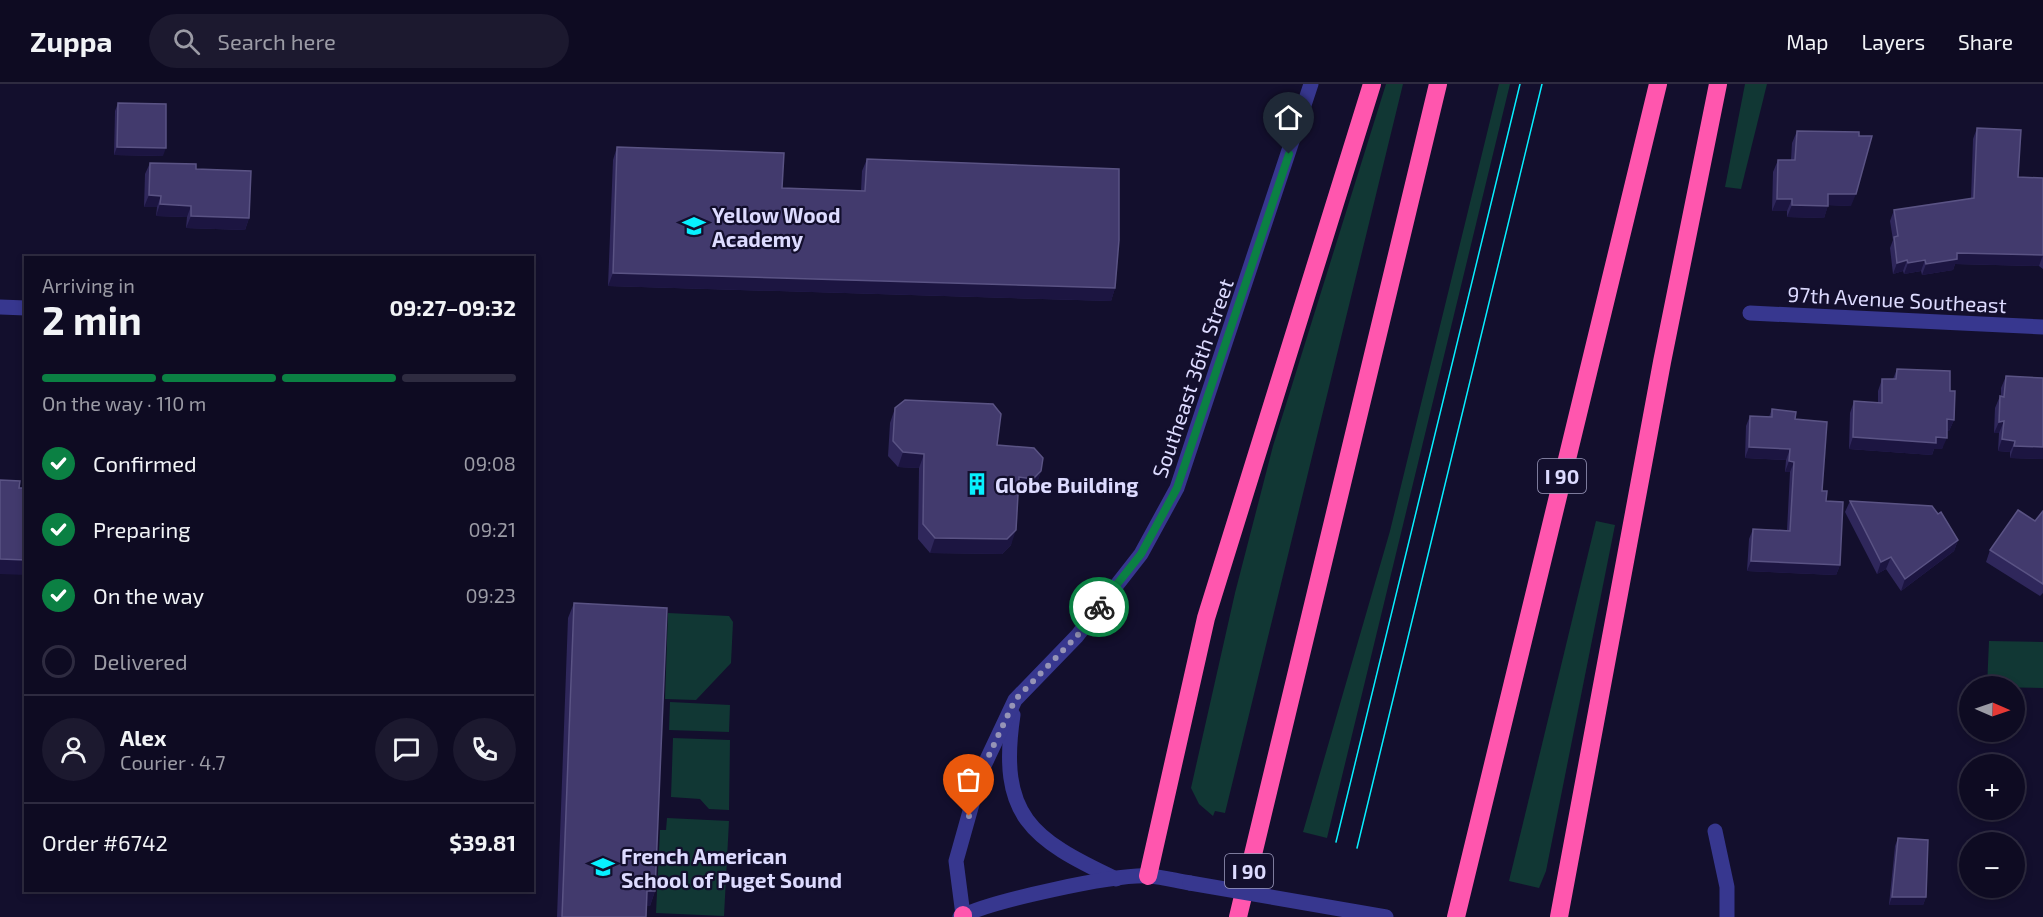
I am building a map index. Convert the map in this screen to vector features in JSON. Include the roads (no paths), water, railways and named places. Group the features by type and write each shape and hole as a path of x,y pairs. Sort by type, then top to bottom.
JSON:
{"highway":[{"path":"1148,876 1206,618 1372,84"},
{"name":"I 90","path":"1238,917 1438,84"},
{"name":"I 90","path":"1456,917 1658,84"},
{"path":"1559,917 1662,362 1718,84"}],"street":[{"name":"Southeast 36th Street","path":"962,916 956,861 981,772 1015,700 1077,636 1141,554 1177,488 1311,84"},
{"path":"0,307 24,308"},
{"name":"97th Avenue Southeast","path":"1750,313 2043,327"},
{"path":"1015,700 1007,756 1011,784 1022,813 1049,844 1069,857 1116,879"},
{"path":"1715,831 1727,887 1727,917"},
{"path":"962,916 1014,899 1116,879 1148,876 1386,917"}],"tram line":[{"path":"1336,842 1520,84"},
{"path":"1357,848 1542,84"}],"place":[{"name":"Yellow Wood Academy","path":"694,226"},
{"name":"Globe Building","path":"977,484"},
{"name":"French American School of Puget Sound","path":"603,867"}]}
